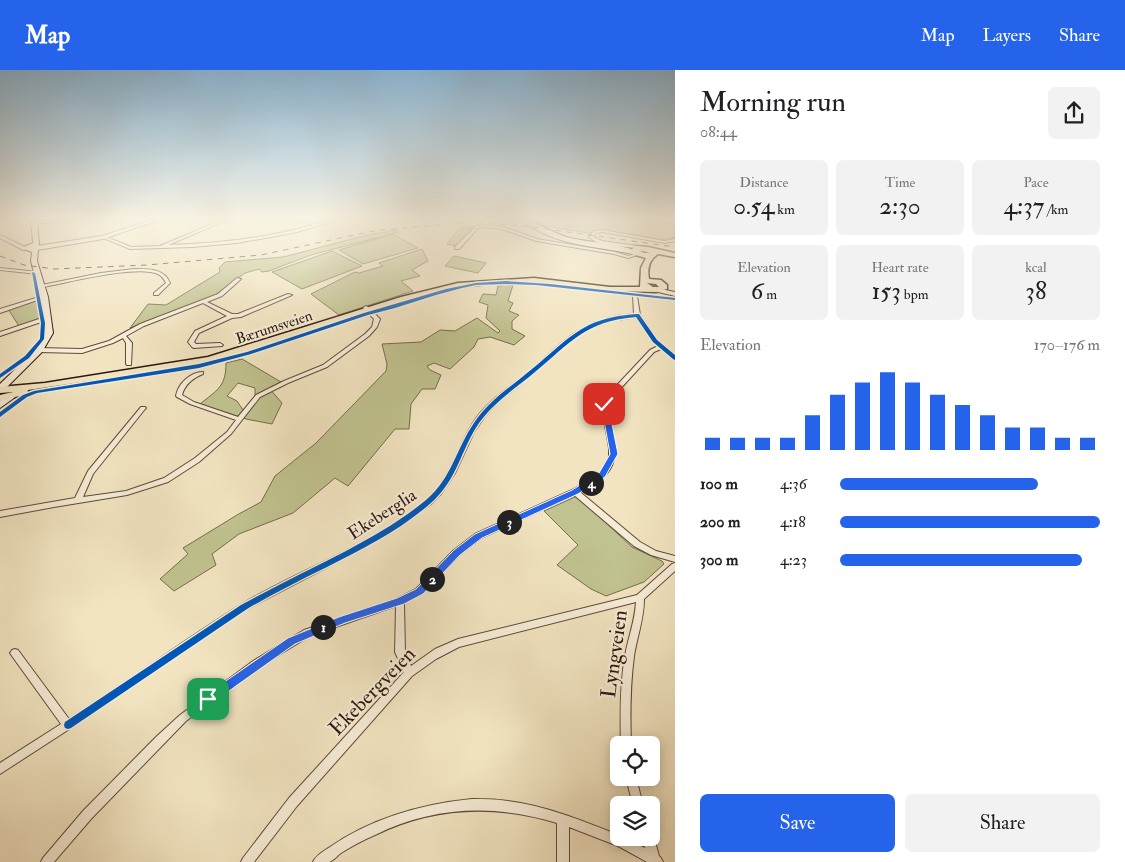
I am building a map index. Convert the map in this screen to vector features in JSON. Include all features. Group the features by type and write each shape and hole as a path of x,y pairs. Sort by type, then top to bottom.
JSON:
{"main road":[{"path":"0,389 39,350 49,333 42,286 32,257"},
{"path":"34,261 35,257"},
{"path":"643,257 645,262"},
{"path":"650,257 645,262 643,269 651,284 675,294"},
{"name":"Bærumsveien","path":"0,389 10,393 209,360 368,309 458,285 499,281 541,282 633,292 651,284"},
{"path":"0,405 10,393 16,374"}],"street":[{"path":"0,269 38,273"},
{"path":"42,286 125,272 152,271 164,276 168,282 156,294"},
{"path":"39,350 82,351 124,336 138,326 204,302 224,292 239,279"},
{"path":"633,292 637,314 650,336 675,358"},
{"path":"220,345 194,346 191,342 196,332 231,316 245,315 290,295"},
{"path":"0,310 44,296"},
{"path":"204,302 231,316"},
{"path":"0,514 127,493 166,480 206,453 229,433 253,401 264,392 325,366 367,335 374,327 376,319 368,309"},
{"name":"Ekeberglia","path":"0,769 244,607 269,592 347,554 414,513 442,489 457,466 476,423 496,401 580,332 601,321 637,314"},
{"path":"0,334 48,318"},
{"path":"124,336 129,343 129,364"},
{"path":"47,862 87,815 160,740 183,718 228,684 292,641 308,633 400,601 419,591 457,552 478,536 575,492 602,475 612,461 614,447 604,408 607,399 652,351 661,347"},
{"path":"200,373 190,378 179,392 179,396 192,403 238,419"},
{"path":"78,500 90,473 143,408"},
{"path":"575,492 637,544 654,553 675,559"},
{"name":"Ekebergveien","path":"247,862 293,802 409,673 441,650 458,643 640,598 675,566"},
{"name":"Lyngveien","path":"626,736 625,717 630,654 641,612 640,598"},
{"path":"400,601 400,652 409,673"},
{"path":"15,654 68,725"},
{"path":"319,862 352,840 395,819 466,805 496,805 538,812 563,819 601,833 655,861"},
{"path":"563,819 563,862"},
{"path":"650,846 655,861"}],"green space":[{"path":"306,257 269,271 262,272 259,269 245,273 215,295 130,328 148,304 166,305 220,272 219,268 225,262"},
{"path":"315,257 344,257 362,266 302,289 272,272"},
{"path":"351,257 387,257 363,264"},
{"path":"398,257 426,257 428,261 412,270 420,276 401,281 413,291 339,315 311,294 355,272 359,273 383,266 379,263"},
{"path":"453,257 486,263 478,273 445,266"},
{"path":"513,285 508,301 513,303 509,311 519,315 512,321 512,329 525,336 514,345 490,337 478,339 474,347 450,369 434,363 427,366 430,370 441,375 435,389 422,389 411,404 409,429 395,429 348,486 335,478 293,513 239,534 212,554 216,565 174,591 160,579 188,554 183,548 261,502 275,476 316,443 386,371 387,364 382,344 421,342 440,330 455,331 477,318 498,333 500,331 486,318 488,305 479,302 483,294 496,295 498,286"},
{"path":"38,299 40,318 19,326 8,309"},
{"path":"242,359 281,382 269,388 282,403 272,424 246,419 200,404 216,391 222,383 226,371 226,363","holes":["238,383 255,388 255,402 245,413 237,401 227,396"]},
{"path":"577,496 632,547 662,561 664,564 644,582 606,596 591,589 557,565 578,545 544,511"}],"railway":[{"path":"3,257 24,265 54,269 147,265 239,257"}],"cycle path":[{"path":"0,376 27,357 42,339 43,323 33,273"},
{"path":"0,415 25,396 36,392 199,366 249,353 366,314 462,286 491,283 521,283 675,299"},
{"path":"68,725 244,607 362,546 407,518 428,502 452,473 470,432 489,408 569,340 585,329 609,319 637,315 655,341 675,358"}],"route":[{"path":"208,699 256,664 292,641 323,627 400,601 419,591 457,552 478,536 590,484 608,468 614,454 604,404"}]}
